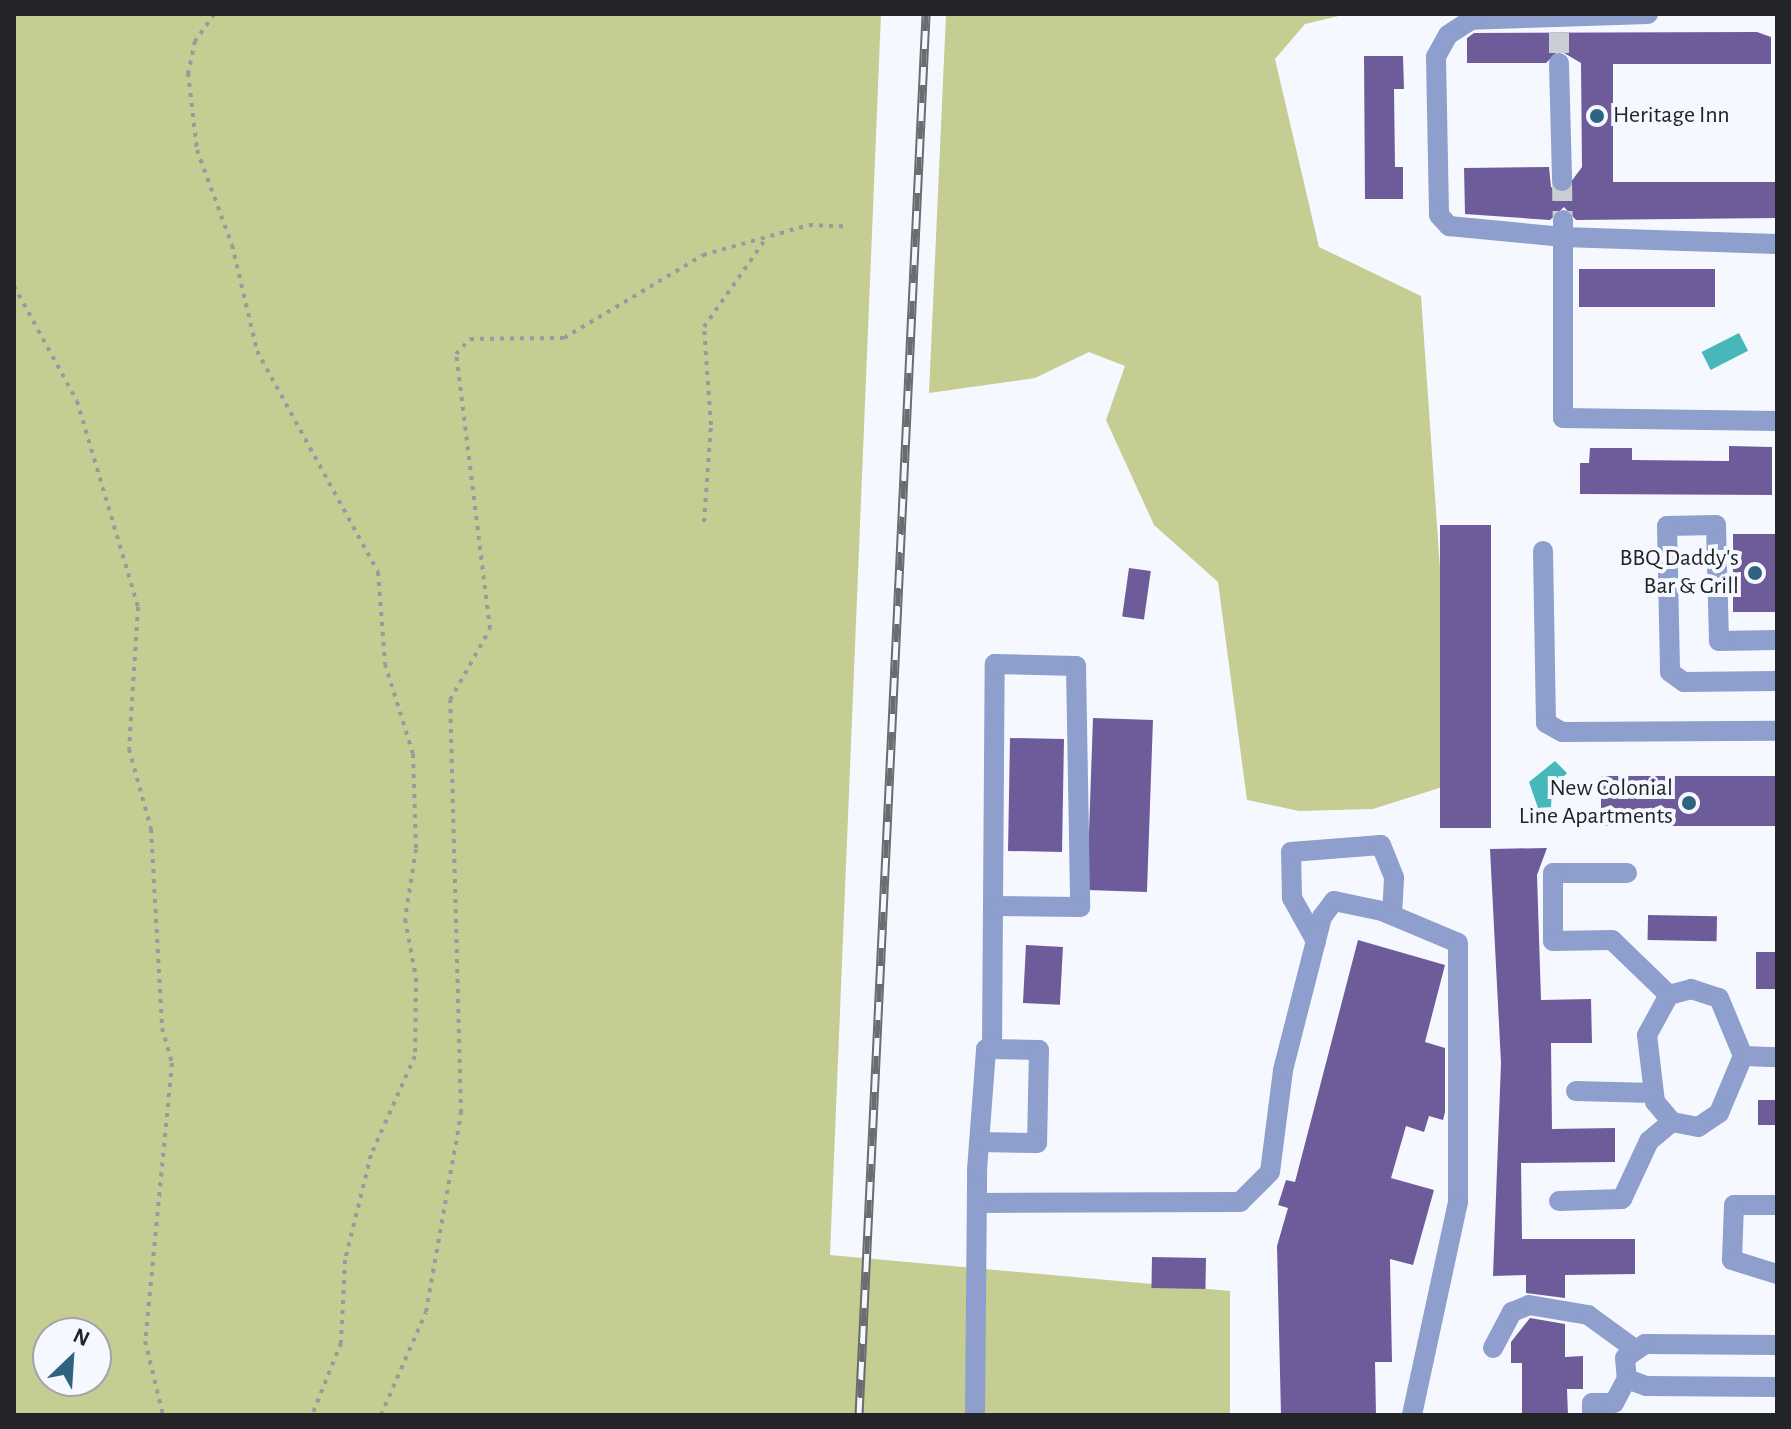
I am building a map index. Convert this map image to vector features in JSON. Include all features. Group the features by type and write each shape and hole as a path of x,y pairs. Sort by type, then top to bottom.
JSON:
{"street":[{"path":"1648,14 1558,24 1471,20 1448,35 1436,57 1439,199 1449,226 1563,229 1777,244"},
{"path":"1559,63 1562,181"},
{"path":"1563,229 1563,418 1777,421"},
{"path":"1777,640 1719,641 1716,525 1667,526 1670,672 1684,682 1777,681"},
{"path":"1543,551 1546,723 1562,732 1777,731"},
{"path":"992,1049 993,906 995,664 1076,666 1080,907 993,906"},
{"path":"1316,941 1292,898 1291,852 1381,845 1394,878 1392,915"},
{"path":"1627,873 1553,873 1553,941 1612,940 1669,995"},
{"path":"980,1203 1240,1202 1270,1172 1283,1070 1316,941 1334,901 1392,915 1458,943 1458,1202 1412,1415"},
{"path":"1691,989 1719,998 1743,1056 1719,1113 1698,1127 1672,1122 1653,1093 1647,1035 1669,995 1691,989"},
{"path":"975,1415 980,1142 986,1049 1039,1050 1037,1143 980,1142"},
{"path":"1743,1056 1777,1057"},
{"path":"1576,1091 1653,1093"},
{"path":"1559,1201 1622,1199 1649,1141 1672,1122"},
{"path":"1777,1205 1734,1205 1732,1260 1777,1274"},
{"path":"1493,1348 1512,1312 1529,1305 1588,1315 1632,1347 1777,1345"},
{"path":"1592,1415 1592,1403 1614,1403 1627,1379 1632,1347"},
{"path":"1627,1379 1646,1386 1777,1387"}],"path":[{"path":"214,14 195,41 188,73 197,150 232,245 257,351 378,572 385,664 413,754 416,849 405,919 416,978 415,1056 377,1135 345,1260 341,1343 312,1415"},
{"path":"381,1415 426,1312 461,1113 450,700 490,629 456,354 470,339 564,338 703,255 769,235 843,226"},
{"path":"704,522 711,425 704,327 769,235"},
{"path":"14,286 77,401 138,607 129,749 151,829 162,1028 172,1063 145,1341 163,1415"}],"green space":[{"path":"14,14 881,14 830,1255 1230,1291 1230,1415 14,1415"},
{"path":"946,14 1347,14 1305,24 1275,59 1319,247 1421,296 1455,783 1373,809 1299,811 1247,800 1218,582 1154,525 1106,420 1125,366 1089,352 1035,378 929,393"}],"water":[{"path":"1739,333 1748,351 1711,370 1702,352"},
{"path":"1555,761 1567,773 1552,790 1551,807 1538,808 1529,782"}],"building":[{"name":"Heritage Inn","path":"1757,32 1771,37 1771,64 1613,64 1613,182 1777,182 1777,218 1576,220 1564,207 1550,220 1465,214 1464,168 1549,167 1551,187 1562,194 1582,167 1581,63 1559,50 1546,63 1467,63 1467,38 1474,33"},
{"path":"1364,56 1403,56 1404,89 1394,89 1395,167 1403,167 1403,199 1365,199"},
{"path":"1579,269 1715,269 1715,307 1579,307"},
{"path":"1729,446 1772,447 1772,495 1580,494 1580,463 1589,463 1590,448 1632,448 1632,460 1729,461"},
{"path":"1440,525 1491,525 1491,828 1440,828"},
{"name":"BBQ Daddy's Bar & Grill","path":"1733,534 1777,534 1777,612 1733,612"},
{"path":"1129,568 1151,571 1144,620 1122,617"},
{"path":"1093,718 1153,720 1147,892 1087,890"},
{"path":"1010,738 1064,739 1062,852 1008,851"},
{"name":"New Colonial Line Apartments","path":"1601,776 1777,776 1777,826 1601,826"},
{"path":"1547,848 1537,875 1541,1000 1591,999 1592,1043 1551,1043 1552,1129 1615,1128 1615,1162 1521,1163 1522,1239 1635,1239 1635,1274 1565,1275 1565,1298 1526,1293 1526,1275 1493,1276 1501,1063 1490,849"},
{"path":"1648,915 1717,916 1717,941 1648,940"},
{"path":"1358,940 1445,965 1425,1042 1445,1048 1443,1120 1429,1116 1424,1132 1406,1126 1391,1178 1434,1190 1413,1265 1390,1259 1392,1362 1375,1362 1376,1415 1281,1415 1277,1246 1288,1208 1278,1205 1286,1180 1295,1182"},
{"path":"1026,945 1063,947 1060,1005 1023,1003"},
{"path":"1756,952 1777,952 1777,989 1756,989"},
{"path":"1758,1100 1777,1100 1777,1125 1758,1125"},
{"path":"1152,1257 1206,1258 1205,1289 1151,1288"},
{"path":"1530,1318 1565,1324 1565,1357 1583,1356 1583,1389 1567,1389 1568,1415 1522,1415 1522,1363 1511,1363 1511,1342"}],"tunnel":[{"path":"1559,33 1559,63"},
{"path":"1562,181 1563,220"}],"railway":[{"path":"859,1415 926,14"}],"place":[{"name":"Heritage Inn","path":"1597,116"},
{"name":"BBQ Daddy's Bar & Grill","path":"1755,573"},
{"name":"New Colonial Line Apartments","path":"1689,803"}]}
